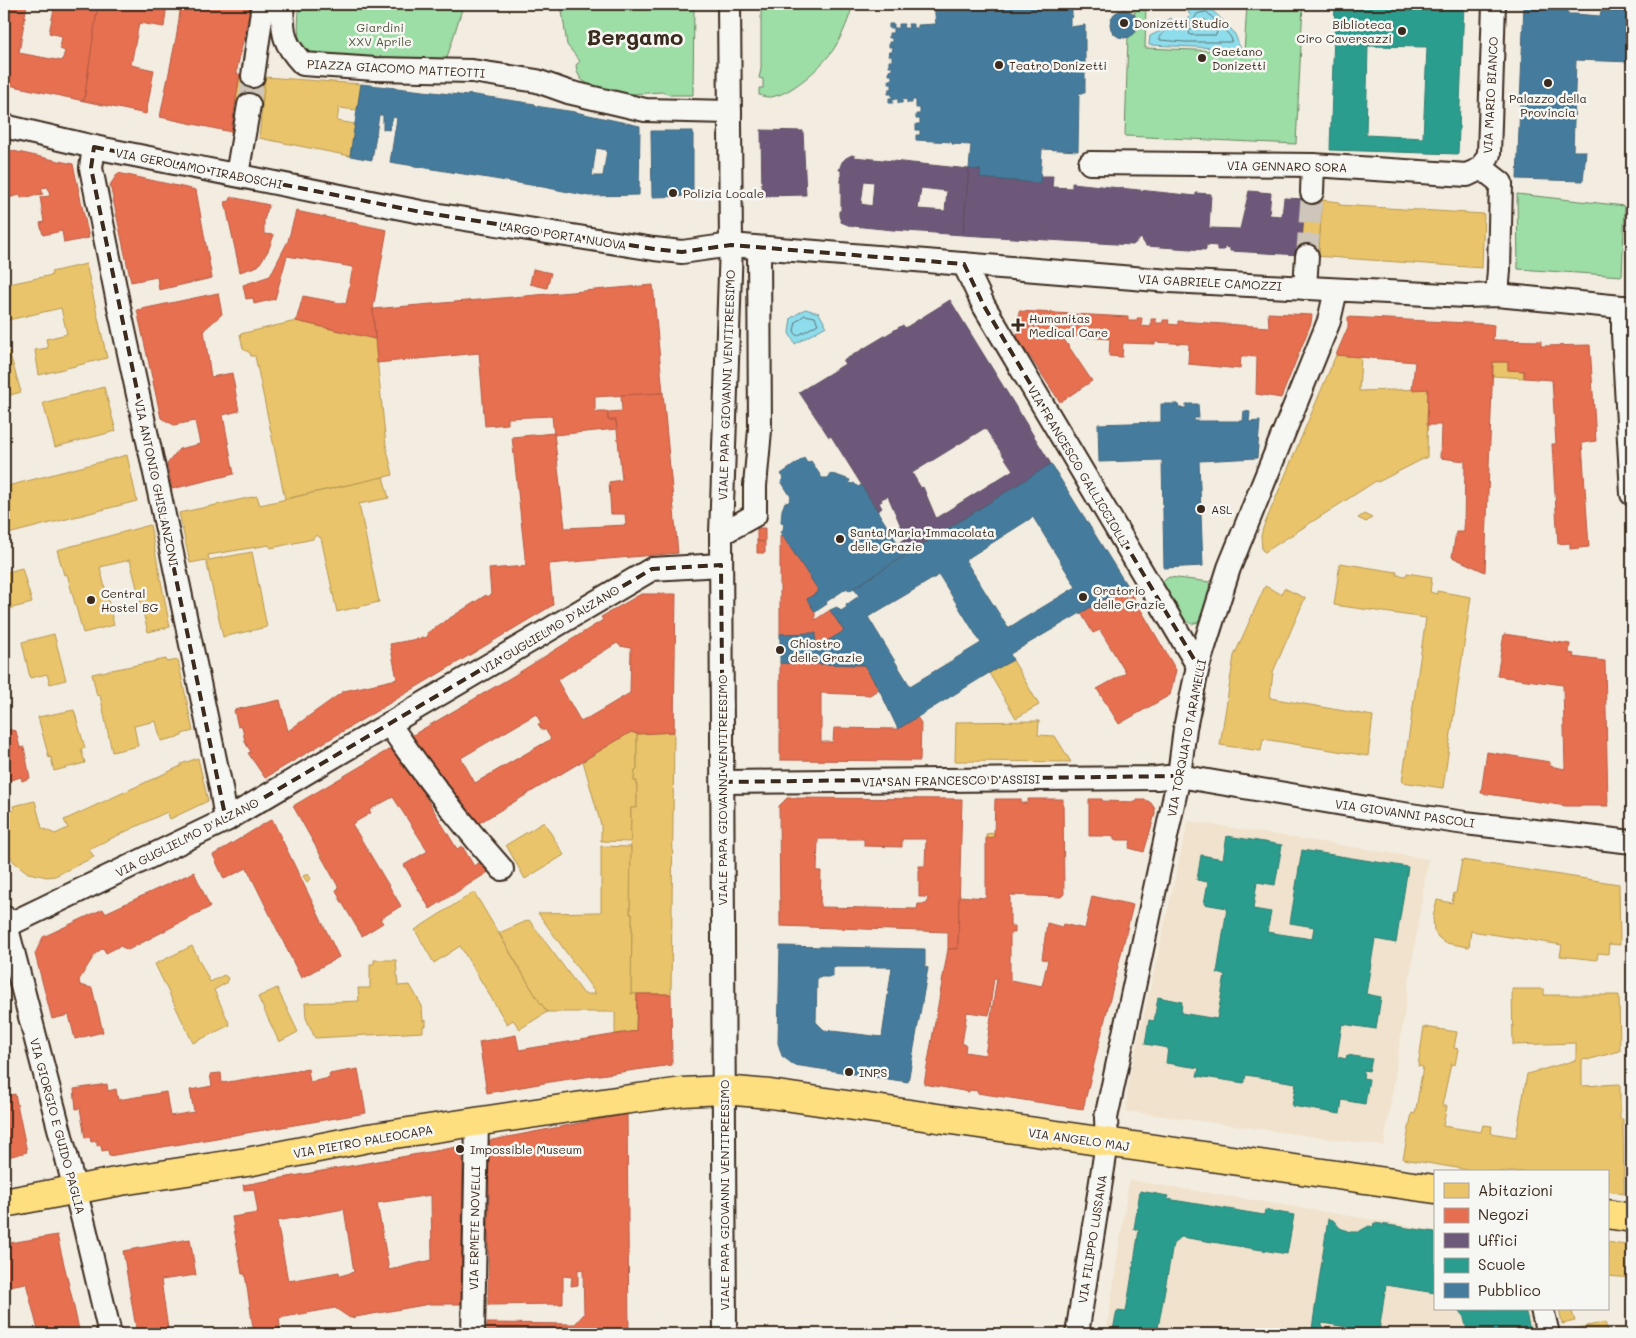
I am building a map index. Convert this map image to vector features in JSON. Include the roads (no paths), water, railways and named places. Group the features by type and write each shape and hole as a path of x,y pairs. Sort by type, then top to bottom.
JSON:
{"main road":[{"name":"VIA ANGELO MAJ","path":"724,1090 770,1094 1434,1189"},
{"name":"VIA PIETRO PALEOCAPA","path":"4,1203 121,1181 247,1162 368,1138 683,1092 724,1090"},
{"path":"1608,1214 1632,1218"}],"street":[{"path":"253,76 262,4"},
{"name":"PIAZZA GIACOMO MATTEOTTI","path":"282,4 283,28 286,40 290,50 303,64 375,69 472,71 537,81 568,92 645,110 730,112"},
{"path":"729,4 731,245"},
{"name":"VIA MARIO BIANCO","path":"1494,4 1489,154 1482,168 1501,183 1497,295"},
{"path":"257,51 264,42 286,40"},
{"path":"237,175 249,105"},
{"name":"VIA GEROLAMO TIRABOSCHI","path":"4,126 94,147 396,206"},
{"name":"VIA ANTONIO GHISLANZONI","path":"94,147 91,168 118,307 162,501 226,820"},
{"name":"VIA GENNARO SORA","path":"1090,163 1313,165 1467,174 1482,168"},
{"path":"1312,192 1313,165"},
{"name":"LARGO PORTA NUOVA","path":"396,206 421,212 654,249 682,252 731,245 789,249"},
{"name":"VIALE PAPA GIOVANNI VENTITREESIMO","path":"725,1334 721,534 731,245"},
{"path":"721,534 755,515 755,486 760,430 759,248"},
{"name":"VIA GABRIELE CAMOZZI","path":"789,249 1170,281 1466,296 1497,295 1628,307"},
{"path":"1305,288 1307,256"},
{"name":"VIA FRANCESCO GALLICCIOLLI","path":"964,264 984,306 1198,666"},
{"name":"VIA TORQUATO TARAMELLI","path":"1107,1143 1106,1118 1179,776 1185,728 1198,666 1229,568 1330,321 1336,290"},
{"path":"1628,307 1623,334 1632,494"},
{"name":"VIA GUGLIELMO D'ALZANO","path":"5,922 226,820 652,569 721,564"},
{"path":"389,724 472,836 502,869"},
{"name":"VIA SAN FRANCESCO D'ASSISI","path":"723,782 1157,778 1179,776"},
{"name":"VIA GIOVANNI PASCOLI","path":"1179,776 1428,818 1632,842"},
{"name":"VIA GIORGIO E GUIDO PAGLIA","path":"5,922 110,1334"},
{"name":"VIA ERMETE NOVELLI","path":"473,1334 477,1121"},
{"name":"VIA FILIPPO LUSSANA","path":"1077,1334 1107,1143"},
{"path":"1542,1310 1548,1334"}],"water":[{"path":"1195,6 1199,9 1207,7 1217,14 1234,33 1241,49 1149,45 1150,36 1160,31 1165,22 1171,18 1172,25 1178,25 1191,16 1188,12 1189,7"},
{"path":"805,309 819,313 826,326 795,344 789,333 791,318"}],"tunnel":[{"path":"249,105 253,76"},
{"path":"1307,256 1312,192"}],"place":[{"name":"Donizetti Studio","path":"1124,23"},
{"name":"Biblioteca Ciro Caversazzi","path":"1402,31"},
{"name":"Gaetano Donizetti","path":"1202,58"},
{"name":"Teatro Donizetti","path":"999,65"},
{"name":"Palazzo della Provincia","path":"1548,83"},
{"name":"Polizia Locale","path":"673,193"},
{"name":"Humanitas Medical Care","path":"1018,325"},
{"name":"ASL","path":"1201,509"},
{"name":"Santa Maria Immacolata delle Grazie","path":"840,539"},
{"name":"Oratorio delle Grazie","path":"1083,597"},
{"name":"Central Hostel BG","path":"91,600"},
{"name":"Chiostro delle Grazie","path":"780,650"},
{"name":"INPS","path":"849,1072"},
{"name":"Impossible Museum","path":"460,1149"}],"district":[{"name":"Bergamo","path":"635,36"}],"park label":[{"name":"Giardini XXV Aprile","path":"380,34"}]}
